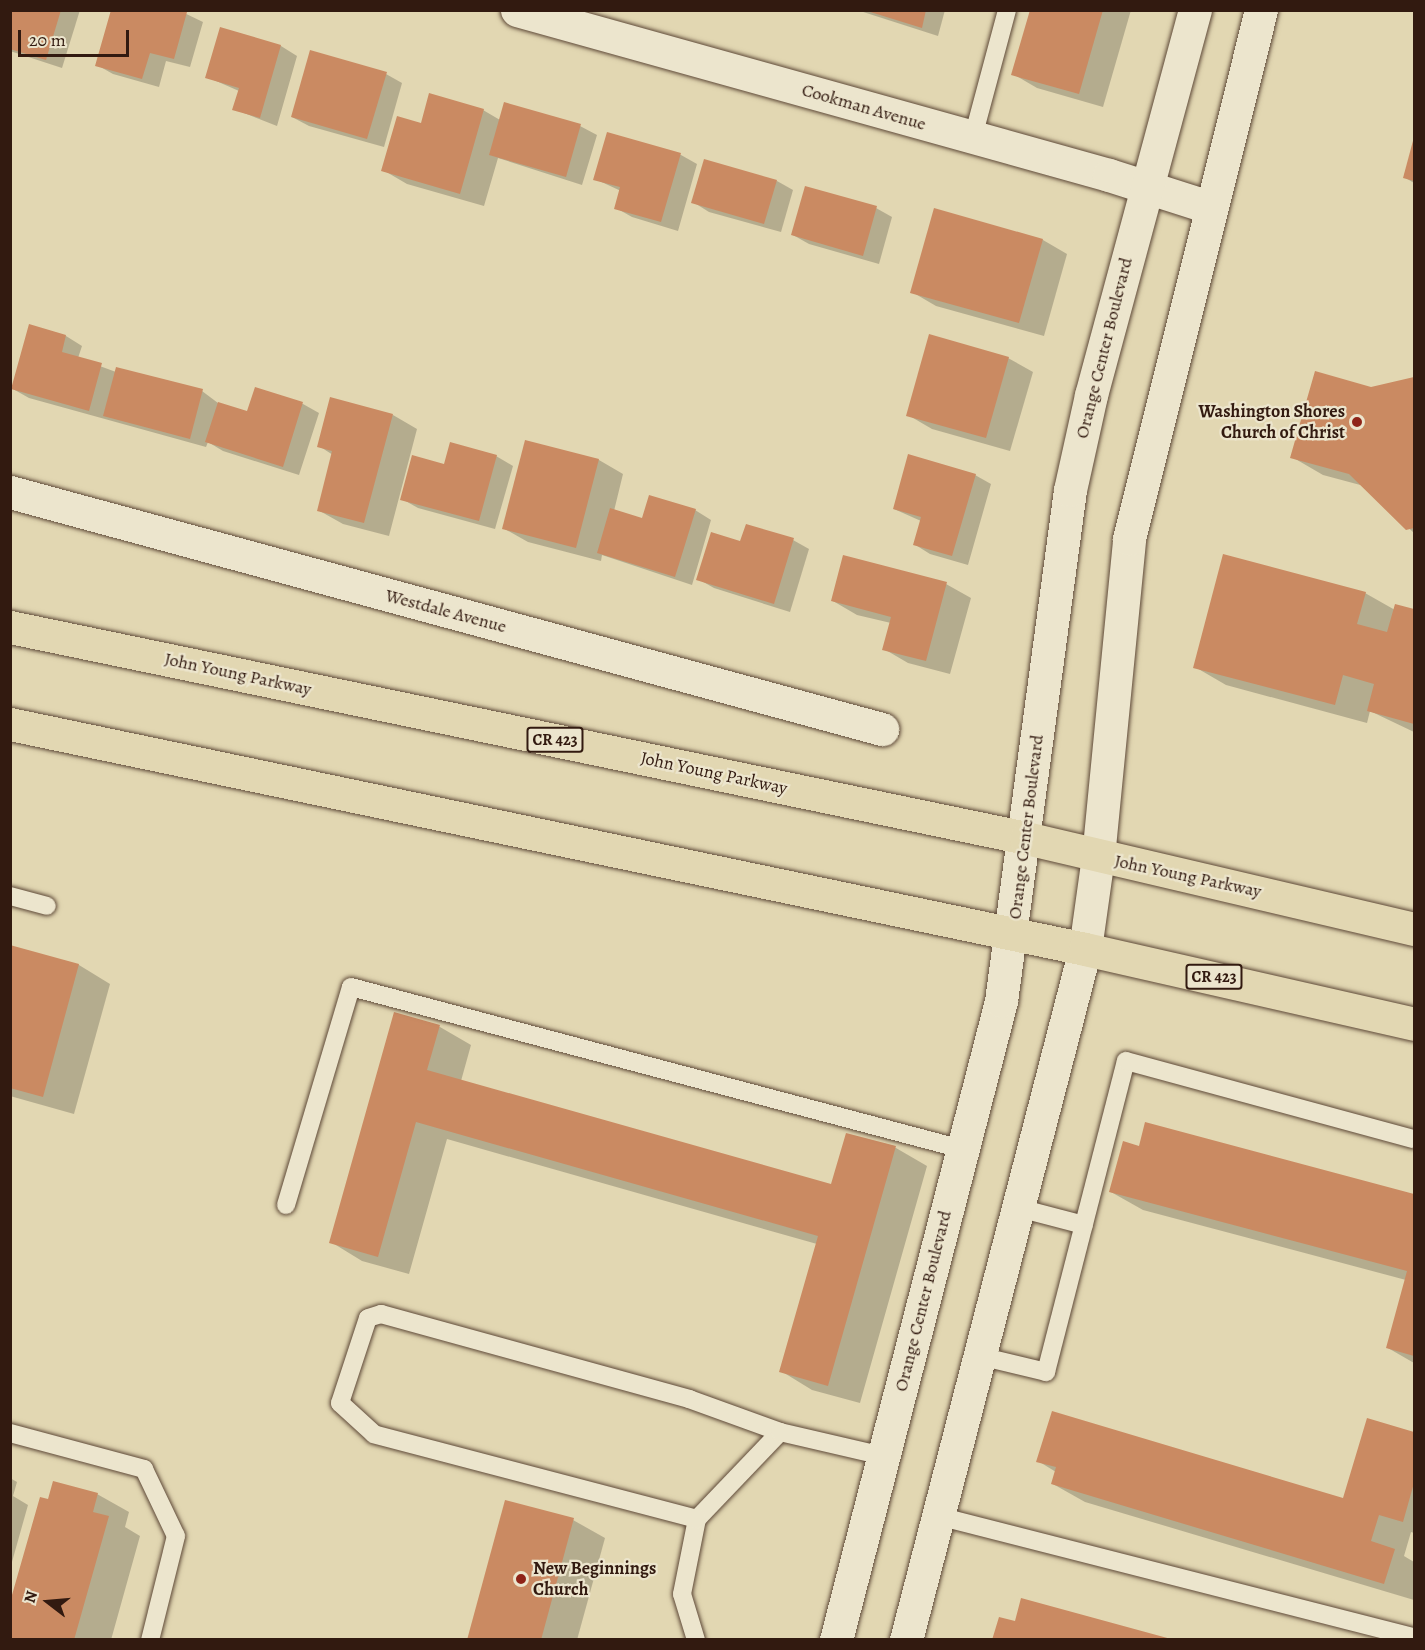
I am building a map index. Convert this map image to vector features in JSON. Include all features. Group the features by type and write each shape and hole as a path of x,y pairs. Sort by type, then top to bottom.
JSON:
{"main road":[{"name":"John Young Parkway","path":"10,627 1026,838 1098,857 1414,929"},
{"name":"CR 423","path":"10,724 1012,936 1085,949 1414,1024"}],"street":[{"name":"Cookman Avenue","path":"517,10 1146,186 1209,207"},
{"name":"Orange Center Boulevard","path":"836,1640 1001,1001 1026,838 1056,569 1070,490 1146,186 1195,10"},
{"path":"906,1640 1085,949 1098,857 1129,539 1209,207 1261,10"},
{"name":"Westdale Avenue","path":"10,492 882,729"}],"lane":[{"path":"973,137 1007,10"},
{"path":"10,896 47,906"},
{"path":"286,1205 351,987 962,1149"},
{"path":"980,1356 1046,1372 1126,1061 1414,1138"},
{"path":"1019,1208 1084,1225"},
{"path":"697,1519 374,1434 340,1403 368,1318 381,1314 689,1399 780,1432 883,1456"},
{"path":"696,1640 682,1594 697,1519 780,1432"},
{"path":"10,1433 144,1469 176,1536 150,1640"},
{"path":"938,1516 1414,1637"}],"building":[{"path":"10,10 61,10 46,60 10,49"},
{"path":"111,10 187,12 174,59 150,53 142,79 95,66"},
{"path":"864,10 926,10 922,28"},
{"path":"1030,10 1103,10 1079,94 1011,75"},
{"path":"220,27 281,45 260,118 232,110 239,88 205,78"},
{"path":"310,50 387,72 367,139 291,117"},
{"path":"429,93 484,109 460,194 381,171 397,116 421,123"},
{"path":"504,102 581,124 566,177 489,155"},
{"path":"607,132 681,153 661,222 614,209 620,187 593,180"},
{"path":"1414,137 1414,181 1403,178"},
{"path":"704,159 777,180 764,224 691,203"},
{"path":"805,186 877,206 863,256 791,235"},
{"path":"934,208 1043,239 1019,323 910,293"},
{"path":"29,324 66,335 62,352 102,363 89,411 11,389"},
{"path":"929,334 1009,357 986,438 906,416"},
{"path":"116,367 203,389 190,439 103,416"},
{"name":"Washington Shores Church of Christ","path":"1315,371 1371,387 1414,377 1414,528 1406,530 1349,474 1290,458"},
{"path":"255,387 303,402 283,467 205,442 218,402 247,411"},
{"path":"330,397 393,414 364,523 317,511 332,451 317,447"},
{"path":"525,440 599,459 576,548 502,529"},
{"path":"450,442 497,455 479,521 400,500 412,455 444,464"},
{"path":"908,454 976,474 952,556 913,545 921,517 893,509"},
{"path":"649,495 696,509 675,577 597,553 610,508 642,518"},
{"path":"746,524 794,538 774,604 696,580 711,532 740,541"},
{"path":"1223,554 1366,592 1357,624 1387,632 1395,604 1414,609 1414,724 1367,711 1374,684 1343,675 1335,705 1193,668"},
{"path":"843,555 947,582 926,661 882,650 891,617 831,601"},
{"path":"10,945 79,964 43,1097 10,1088"},
{"path":"394,1012 440,1025 427,1070 831,1184 846,1133 896,1146 828,1386 779,1372 818,1236 416,1122 378,1257 329,1243"},
{"path":"1145,1122 1414,1194 1414,1356 1386,1348 1407,1271 1109,1192 1123,1141 1139,1146"},
{"path":"1052,1411 1343,1498 1367,1418 1414,1432 1414,1483 1403,1522 1379,1515 1371,1541 1395,1549 1384,1584 1051,1484 1056,1467 1036,1462"},
{"path":"53,1481 98,1493 93,1512 109,1516 74,1640 10,1640 10,1602 40,1497 48,1499"},
{"name":"New Beginnings Church","path":"505,1500 574,1518 541,1640 467,1640"},
{"path":"1021,1598 1171,1640 992,1640 999,1617 1015,1621"}],"place":[{"name":"Washington Shores Church of Christ","path":"1357,422"},
{"name":"New Beginnings Church","path":"521,1579"}]}
